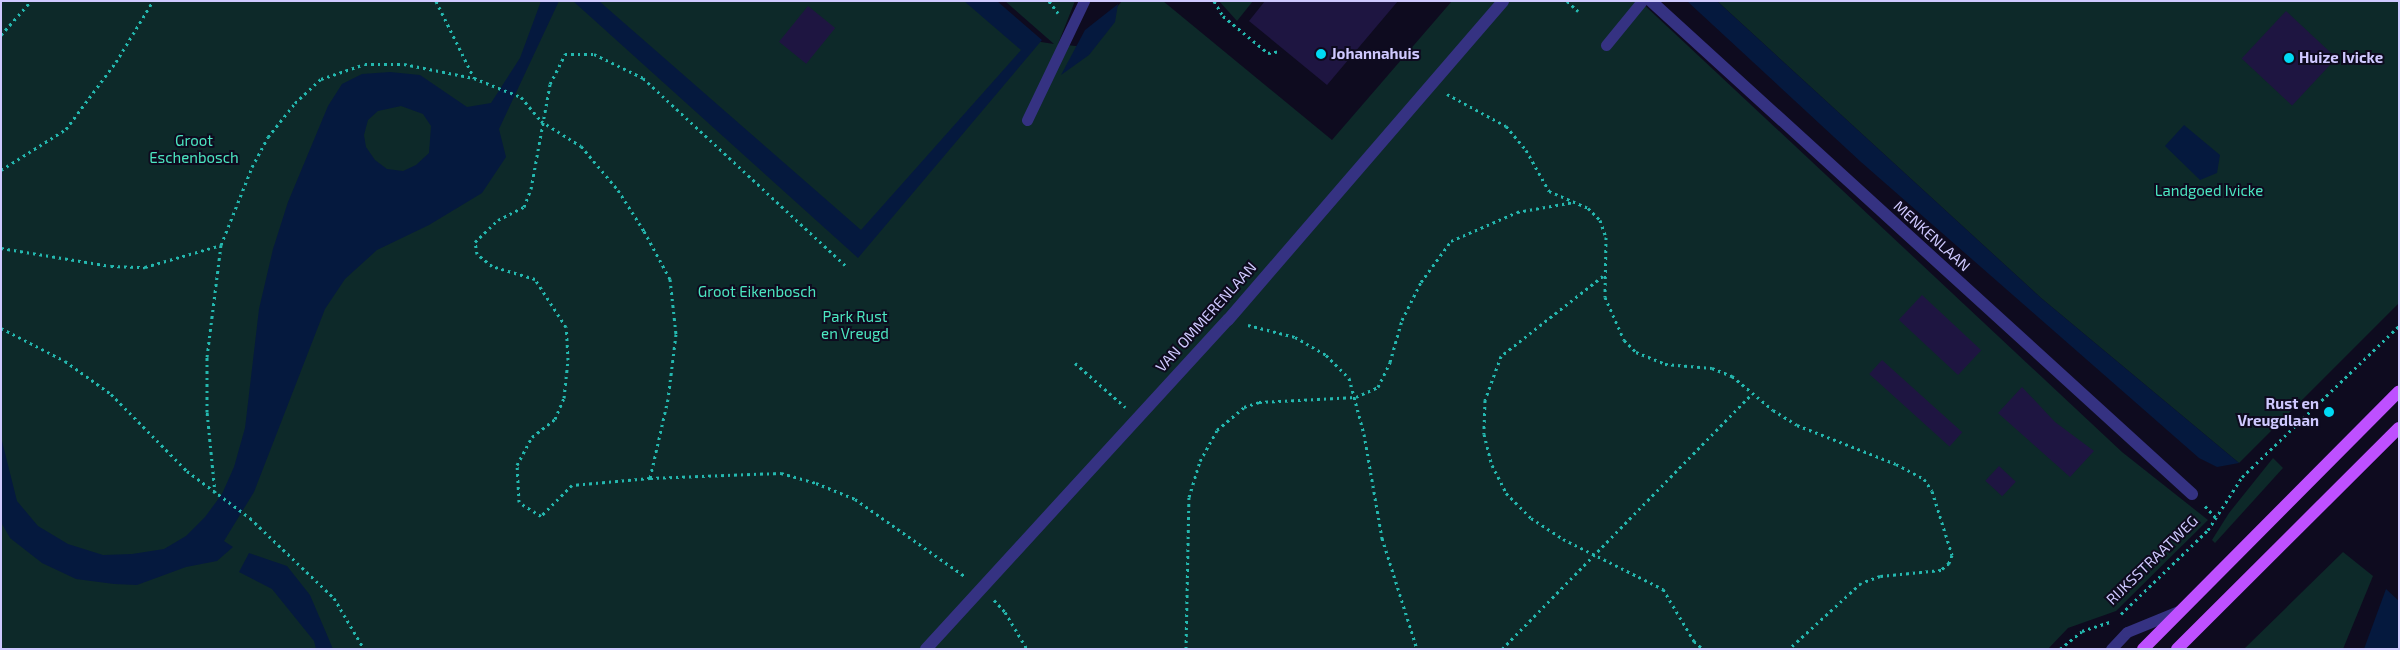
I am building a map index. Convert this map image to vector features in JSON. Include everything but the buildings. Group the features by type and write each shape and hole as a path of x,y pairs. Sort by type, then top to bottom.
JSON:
{"main road":[{"path":"2143,649 2399,391"},
{"path":"2176,649 2399,428"}],"street":[{"name":"VAN OMMERENLAAN","path":"926,649 983,590 1136,418 1228,320 1503,1"},
{"name":"MENKENLAAN","path":"1651,1 2192,494"}],"lane":[{"path":"1027,120 1084,1"},
{"path":"1606,45 1642,1"},
{"path":"2110,649 2127,632 2182,609"}],"path":[{"path":"1,35 31,1"},
{"path":"1,170 66,129 116,62 153,1"},
{"path":"436,1 474,78"},
{"path":"1214,1 1223,16 1268,53 1281,52"},
{"path":"1567,1 1578,11"},
{"path":"847,267 643,78 594,54 565,54 550,84 531,188 524,207 498,220 475,242 477,254 492,266 535,279 566,327 568,360 564,398 555,419 532,437 516,465 519,502 541,516 572,485 650,478 782,473 816,483 855,499 983,590 1005,612 1027,649"},
{"path":"215,493 207,412 207,357 221,245 268,137 295,103 321,79 365,64 404,64 474,78 521,97 542,121 581,146 618,190 670,278 676,334 668,399 650,478"},
{"path":"1430,85 1506,126 1526,150 1549,191 1588,208 1600,220 1606,237 1604,275 1606,297 1614,322 1624,340 1636,352 1665,364 1712,368 1732,376 1752,394 1797,425 1855,446 1924,479 1932,491 1952,555 1941,570 1880,576 1861,583 1789,649"},
{"path":"1186,649 1189,497 1200,461 1217,430 1244,407 1259,402 1356,397 1378,387 1390,362 1402,320 1421,282 1451,241 1517,212 1575,202"},
{"path":"1,248 110,266 145,267 221,245"},
{"path":"1604,275 1502,356 1485,400 1484,434 1492,465 1506,493 1531,518 1594,555 1663,589 1694,641 1703,649"},
{"path":"1228,320 1295,337 1318,351 1349,378 1356,397 1382,538 1417,649"},
{"name":"RIJKSSTRAATWEG","path":"2119,616 2208,530 2242,477 2399,326"},
{"path":"1,328 65,361 110,394 187,471 250,518 334,598 364,649"},
{"path":"1075,363 1136,418"},
{"path":"1502,649 1752,394"},
{"name":"RIJKSSTRAATWEG","path":"2060,649 2082,631 2112,621"}],"green space":[{"name":"Park Rust en Vreugd","path":"1,1 983,1 1028,40 1054,44 1005,1 1075,1 1058,44 1084,47 1122,1 1163,1 1332,140 1452,1 1640,1 2122,452 2208,520 2116,611 2068,628 2048,649 1,649"},
{"path":"1219,1 1253,1 1237,21"},
{"name":"Landgoed Ivicke","path":"1717,1 2399,1 2399,303 2239,463 2041,298"},
{"path":"2273,458 2283,468 2215,543 2212,540 2229,513"},
{"path":"2343,552 2373,576 2343,649 2244,649"}],"water":[{"path":"541,1 559,1 499,129 506,157 482,193 429,225 377,250 345,279 325,309 254,492 224,541 233,547 217,561 186,567 137,585 76,579 42,563 10,538 1,522 1,437 17,501 38,526 68,544 103,555 132,554 164,549 186,536 205,517 222,494 234,467 245,428 259,309 273,249 288,202 328,106 342,84 362,74 390,72 420,75 467,107 491,103 520,58","holes":["401,106 423,114 431,126 429,153 416,165 403,171 387,169 375,160 366,147 364,135 368,120 378,111"]},
{"path":"573,1 599,1 861,230 1021,50 964,1 997,1 1042,40 858,258"},
{"path":"1687,1 1717,1 2041,298 2239,463 2217,467 2199,458 1861,162"},
{"path":"1118,4 1115,22 1089,55 1061,75 1085,30"},
{"path":"2184,125 2220,155 2217,173 2200,180 2165,146"},
{"path":"249,553 287,566 310,595 333,649 316,649 314,641 272,589 239,572"},
{"path":"2386,589 2399,601 2399,649 2364,649"}],"place":[{"name":"Johannahuis","path":"1321,54"},
{"name":"Huize Ivicke","path":"2289,58"},
{"name":"Rust en Vreugdlaan","path":"2329,412"}],"park label":[{"name":"Groot Eschenbosch","path":"194,148"},
{"name":"Groot Eikenbosch","path":"757,292"}]}
